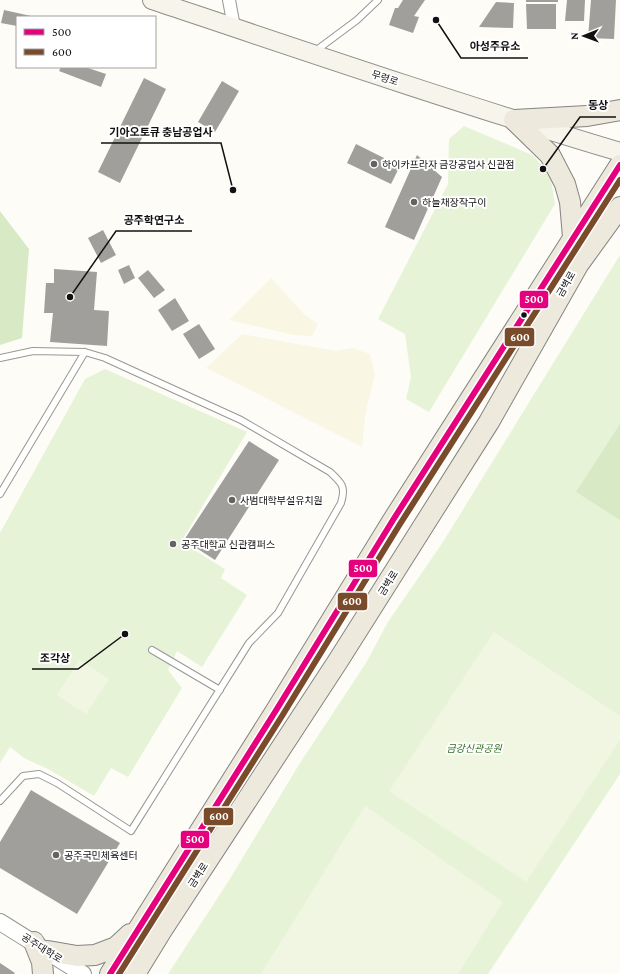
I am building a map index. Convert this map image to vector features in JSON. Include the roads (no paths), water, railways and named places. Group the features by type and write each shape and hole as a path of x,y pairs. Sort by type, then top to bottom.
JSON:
{"main road":[{"name":"무령로","path":"152,0 311,54 514,120 620,152"},
{"path":"514,120 587,116 620,110"},
{"path":"514,120 550,155 565,184 570,202 573,237"},
{"name":"금벽로","path":"110,974 275,712 393,520 488,374 573,237 620,165"},
{"name":"금벽로","path":"135,974 338,661 489,422 578,265 620,207"},
{"path":"578,265 620,230"},
{"path":"40,961 95,955 116,947 143,921"}],"street":[{"path":"229,0 234,27"},
{"name":"공주대학로","path":"0,922 40,961 83,974"}],"lane":[{"path":"311,54 357,20 378,0"},
{"path":"0,358 33,351 85,352 105,358 241,420 330,472 340,481 344,492 341,503 278,613 249,643 131,831 57,783 39,774 23,776 0,801"},
{"path":"0,494 85,352"},
{"path":"152,650 220,690"}],"place":[{"name":"아성주유소","path":"436,20"},
{"name":"하이카프라자 금강공업사 신관점","path":"374,164"},
{"name":"동상","path":"543,169"},
{"name":"기아오토큐 충남공업사","path":"233,190"},
{"name":"하늘채장작구이","path":"414,202"},
{"name":"공주학연구소","path":"70,297"},
{"name":"사범대학부설유치원","path":"232,500"},
{"name":"공주대학교 신관캠퍼스","path":"173,544"},
{"name":"조각상","path":"125,634"},
{"name":"공주국민체육센터","path":"56,855"}],"park label":[{"name":"금강신관공원","path":"474,748"}]}
